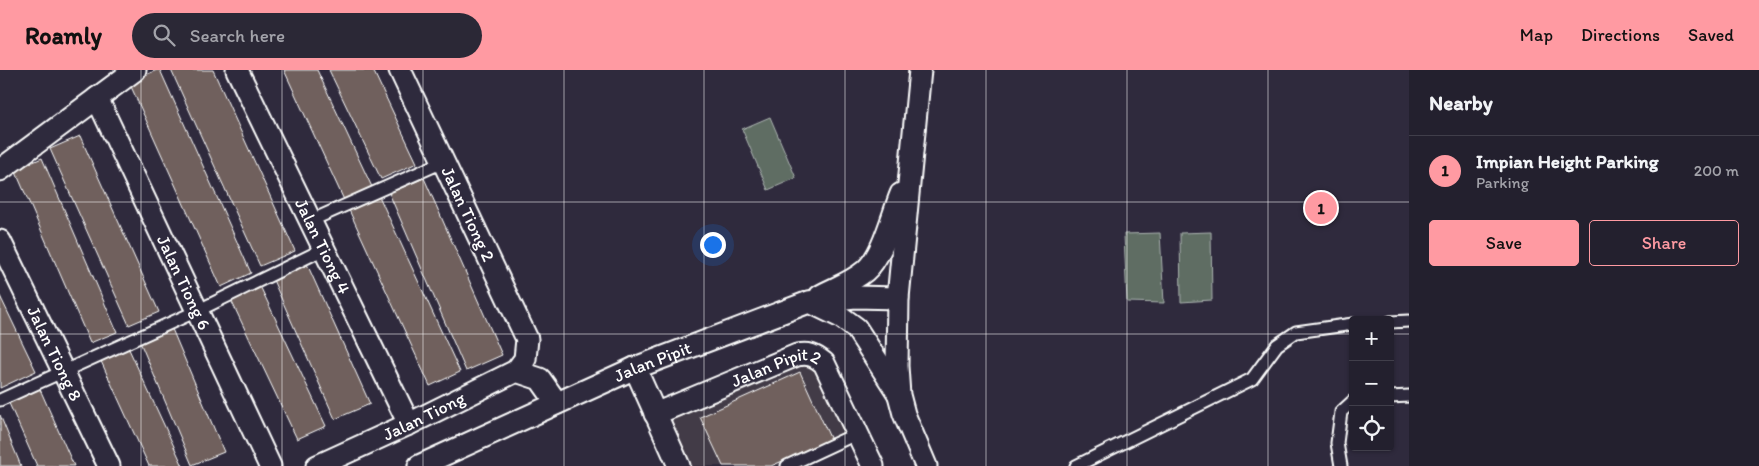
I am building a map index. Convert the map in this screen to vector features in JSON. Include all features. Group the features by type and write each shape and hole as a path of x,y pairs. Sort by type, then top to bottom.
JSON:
{"street":[{"path":"0,170 135,70"},
{"name":"Jalan Tiong 4","path":"236,70 409,424"},
{"name":"Jalan Tiong 2","path":"400,70 527,339 521,365"},
{"path":"920,70 898,298 897,366 899,395 904,414 926,466"},
{"name":"Jalan Tiong 6","path":"97,98 270,466"},
{"path":"809,302 866,270 878,253 911,167"},
{"name":"Jalan Tiong 8","path":"0,241 109,466"},
{"name":"Jalan Pipit","path":"419,466 635,368 809,302 855,297 898,298"},
{"path":"809,302 841,316 856,328 899,395"},
{"name":"Jalan Pipit 2","path":"655,414 797,356 807,354 815,356 824,363 873,466"},
{"path":"521,365 540,379 557,403"},
{"name":"Jalan Tiong","path":"317,466 409,424 521,365"},
{"path":"635,368 679,466"}],"lane":[{"path":"310,221 443,162"},
{"path":"0,400 197,311 324,249"},
{"path":"1394,322 1409,321"},
{"path":"1076,466 1252,379 1277,345 1296,332 1349,325"},
{"path":"1394,397 1409,396"},
{"path":"1341,466 1337,443 1341,412 1349,405"},
{"path":"787,466 858,433"}],"shaded area":[{"path":"800,362 817,367 849,433 777,466 687,466 667,418"}],"green space":[{"path":"770,117 796,178 768,190 742,129"},
{"path":"1211,232 1212,300 1181,302 1180,233"},
{"path":"1160,233 1164,303 1127,302 1124,234"}],"building":[{"path":"160,70 251,273 221,287 129,82"},
{"path":"171,70 213,70 295,251 260,266"},
{"path":"284,70 317,70 372,187 344,200"},
{"path":"329,70 373,70 417,163 381,179"},
{"path":"80,136 159,312 129,325 50,149"},
{"path":"42,158 117,332 90,343 15,170"},
{"path":"424,178 502,355 466,371 389,193"},
{"path":"379,196 460,372 430,386 349,210"},
{"path":"307,264 370,404 335,419 273,280"},
{"path":"260,286 326,426 297,439 231,300"},
{"path":"0,296 36,371 0,388"},
{"path":"172,329 224,452 192,465 140,342"},
{"path":"128,347 183,466 149,466 100,359"},
{"path":"800,372 831,440 771,466 723,466 700,417"},
{"path":"39,387 74,466 37,466 8,401"},
{"path":"0,415 21,466 0,466"}],"place":[{"name":"Impian Height Parking","path":"1321,208"}]}
